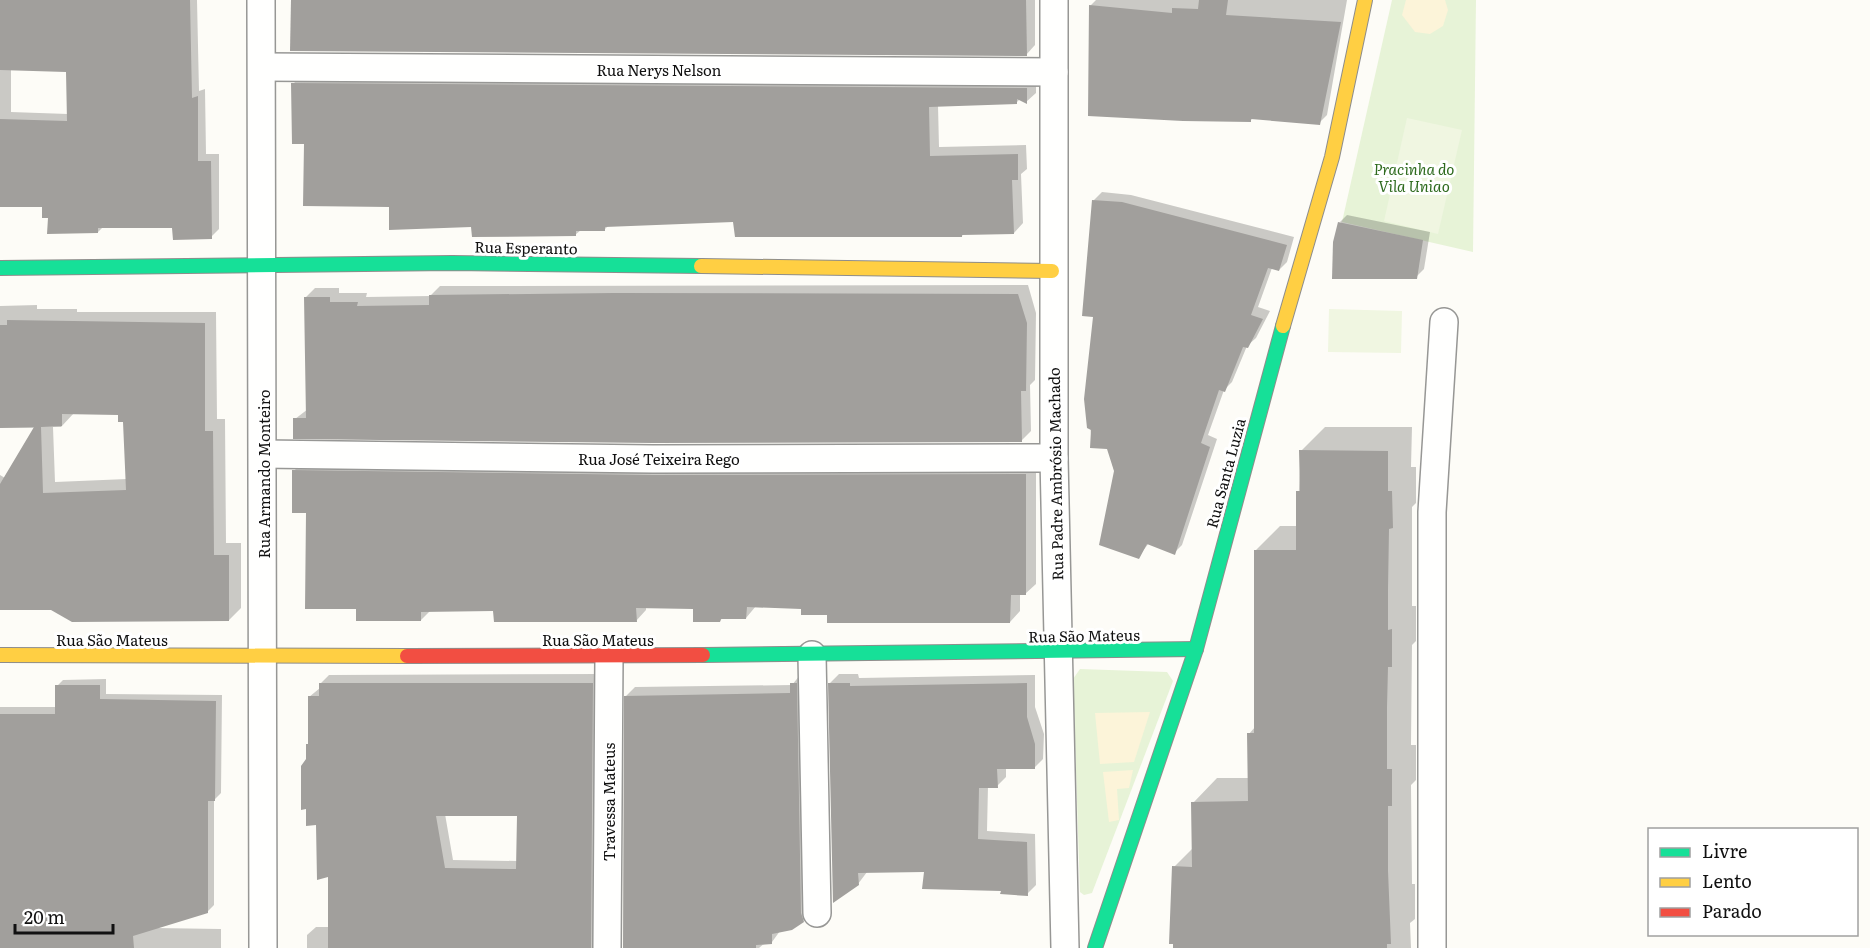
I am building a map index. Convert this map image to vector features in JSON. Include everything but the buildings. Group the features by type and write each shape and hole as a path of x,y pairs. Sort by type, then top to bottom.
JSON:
{"street":[{"name":"Rua Armando Monteiro","path":"261,0 263,67 261,267 264,656 263,948"},
{"name":"Rua Padre Ambrósio Machado","path":"1054,0 1052,271 1054,458 1065,948"},
{"name":"Rua Santa Luzia","path":"1095,948 1196,649 1259,408 1332,157 1365,0"},
{"name":"Rua Nerys Nelson","path":"263,67 1054,72"},
{"name":"Rua Esperanto","path":"0,268 261,267 452,262 1052,271"},
{"path":"1432,948 1432,512 1444,322"},
{"name":"Rua José Teixeira Rego","path":"263,454 653,459 1054,458"},
{"name":"Rua São Mateus","path":"0,655 812,655 1196,649"},
{"path":"812,655 817,913"},
{"name":"Travessa Mateus","path":"607,948 609,656"}],"green space":[{"name":"Pracinha do Vila Uniao","path":"1392,0 1476,0 1473,252 1342,222"},
{"path":"1407,118 1462,130 1438,234 1384,221"},
{"path":"1329,309 1402,311 1401,353 1328,352"},
{"path":"1080,669 1167,672 1173,681 1092,893 1084,895 1080,892 1073,679"}],"sand":[{"path":"1406,0 1445,0 1448,10 1443,26 1430,34 1415,32 1402,15"},
{"path":"1150,712 1134,762 1100,764 1095,713"},
{"path":"1133,770 1129,788 1117,789 1119,820 1109,822 1103,772"}],"traffic: fast":[{"path":"0,268 452,263 701,266"},
{"path":"1095,948 1196,649 1283,326"},
{"path":"703,655 1196,649"}],"traffic: slow":[{"path":"1283,326 1332,157 1365,0"},
{"path":"701,266 1052,271"},
{"path":"0,655 407,656"}],"traffic: jam":[{"path":"407,656 703,655"}]}
